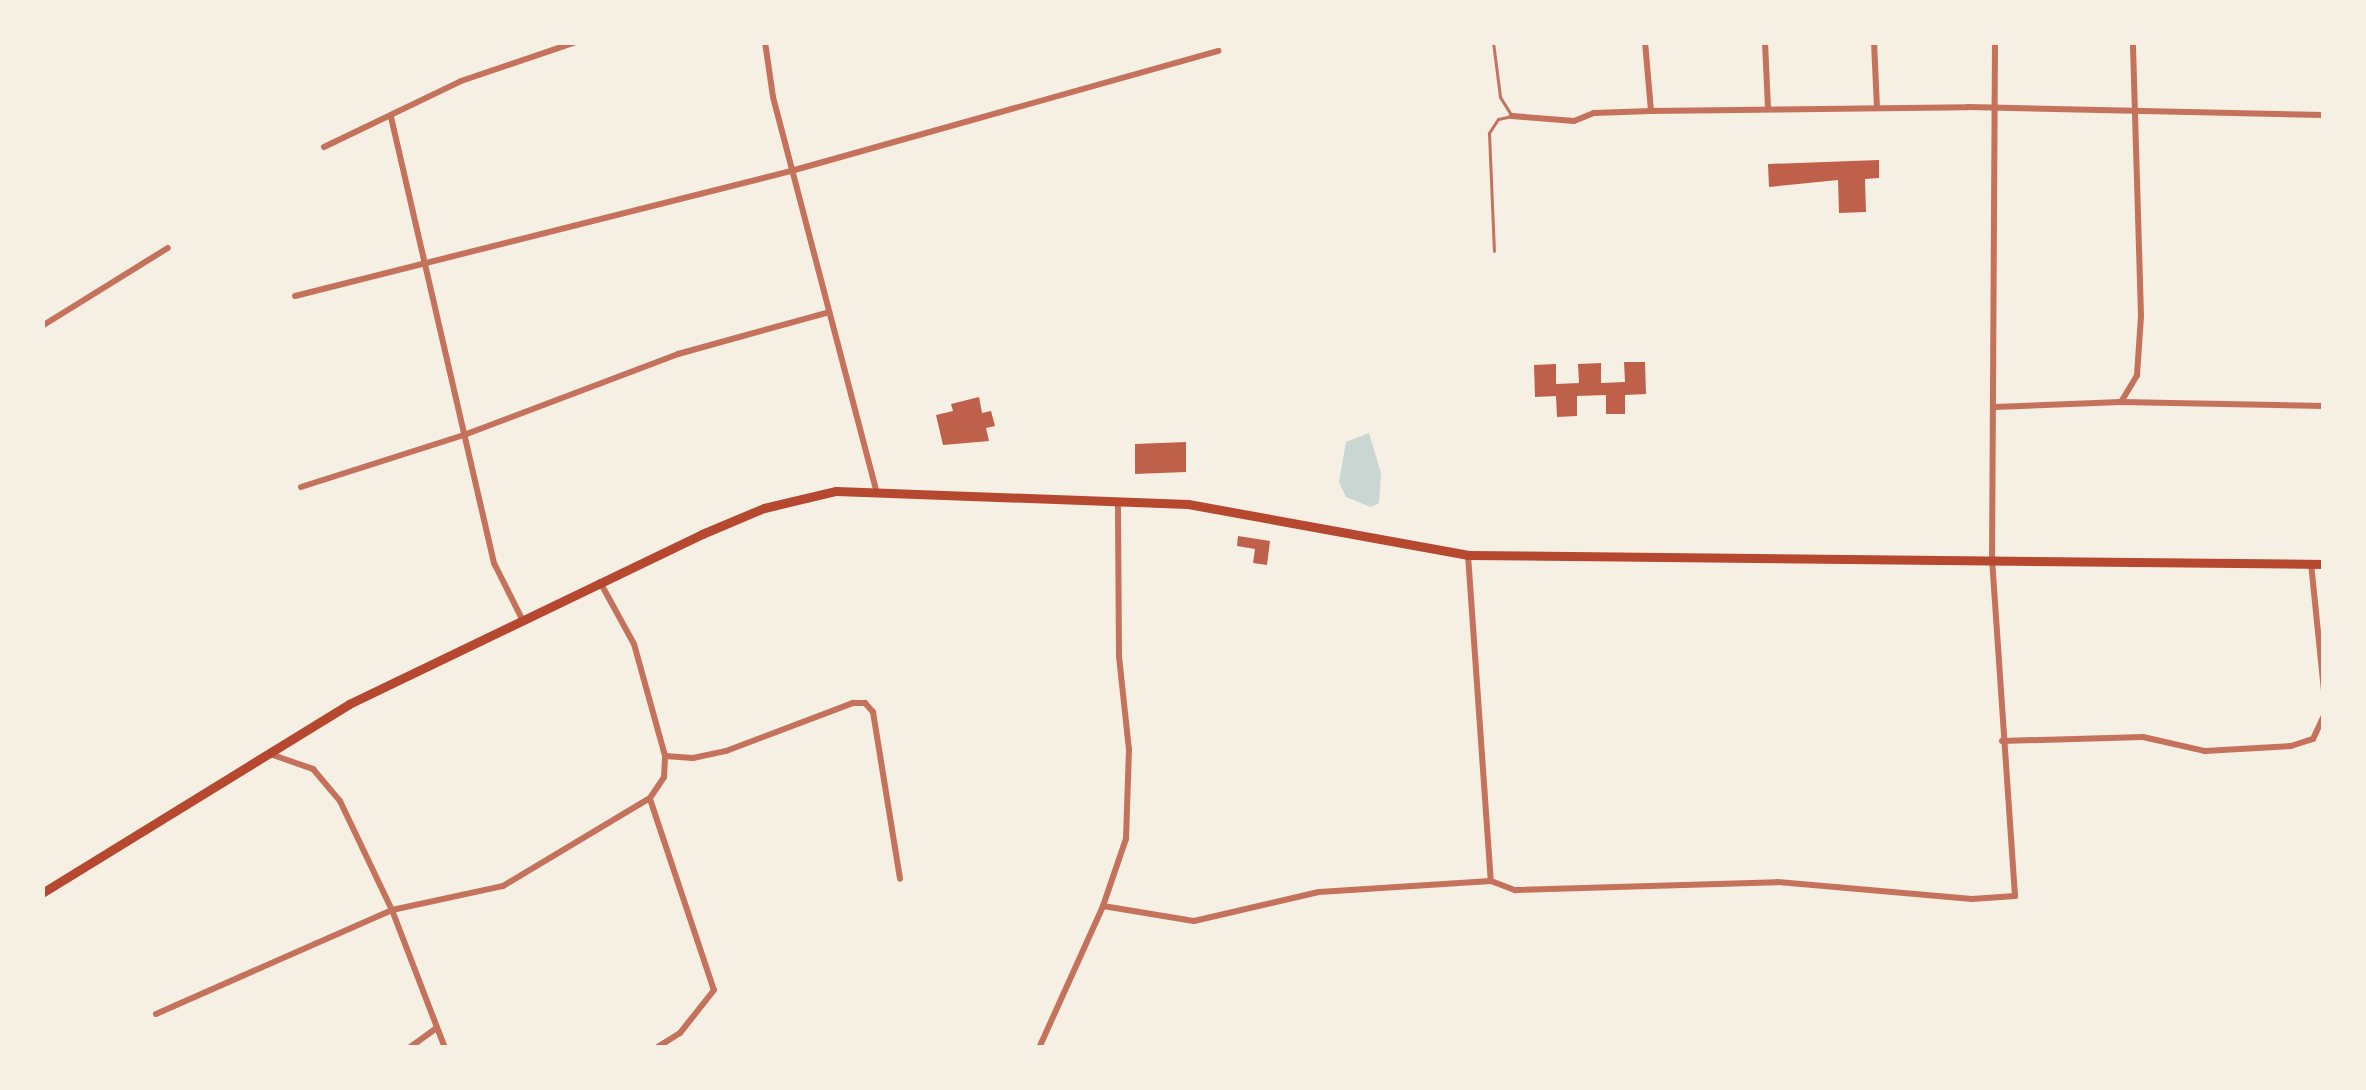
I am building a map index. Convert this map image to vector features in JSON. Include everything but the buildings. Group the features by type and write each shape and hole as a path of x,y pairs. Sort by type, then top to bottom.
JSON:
{"main road":[{"path":"42,893 264,752 349,704 764,508 836,490 1235,511 1468,556 2324,564"}],"street":[{"path":"324,147 461,81 576,42"},
{"path":"765,42 791,171 876,490"},
{"path":"1645,42 1651,111"},
{"path":"1765,42 1768,108"},
{"path":"1874,42 1877,107"},
{"path":"1102,906 1194,921 1319,892 1491,881 1515,890 1777,882 1987,900 2015,896 1992,562 1995,42"},
{"path":"2121,402 2138,375 2141,316 2133,42"},
{"path":"295,296 791,171 1218,51"},
{"path":"1512,116 1574,121 1594,113 1877,107 2324,115"},
{"path":"391,117 494,562 522,619"},
{"path":"42,326 168,248"},
{"path":"301,487 464,435 678,354 829,312"},
{"path":"1994,407 2121,402 2324,406"},
{"path":"1039,1048 1126,839 1130,799 1119,656 1118,503"},
{"path":"1468,556 1491,881"},
{"path":"2311,563 2324,692"},
{"path":"156,1014 392,910 503,886 650,798 664,777 665,757 634,644 600,582"},
{"path":"665,757 727,751 853,703 865,703 873,712 886,773 900,879"},
{"path":"2002,741 2143,737 2205,751 2291,746 2313,739 2324,715"},
{"path":"264,752 313,769 328,783 392,910 445,1048"},
{"path":"650,798 714,990 680,1033 656,1048"},
{"path":"409,1048 437,1028"}],"lane":[{"path":"1493,42 1500,97 1512,116 1498,119 1490,133 1494,251"}],"shaded area":[{"path":"1369,433 1381,473 1379,503 1371,507 1346,497 1339,482 1346,442"}]}
